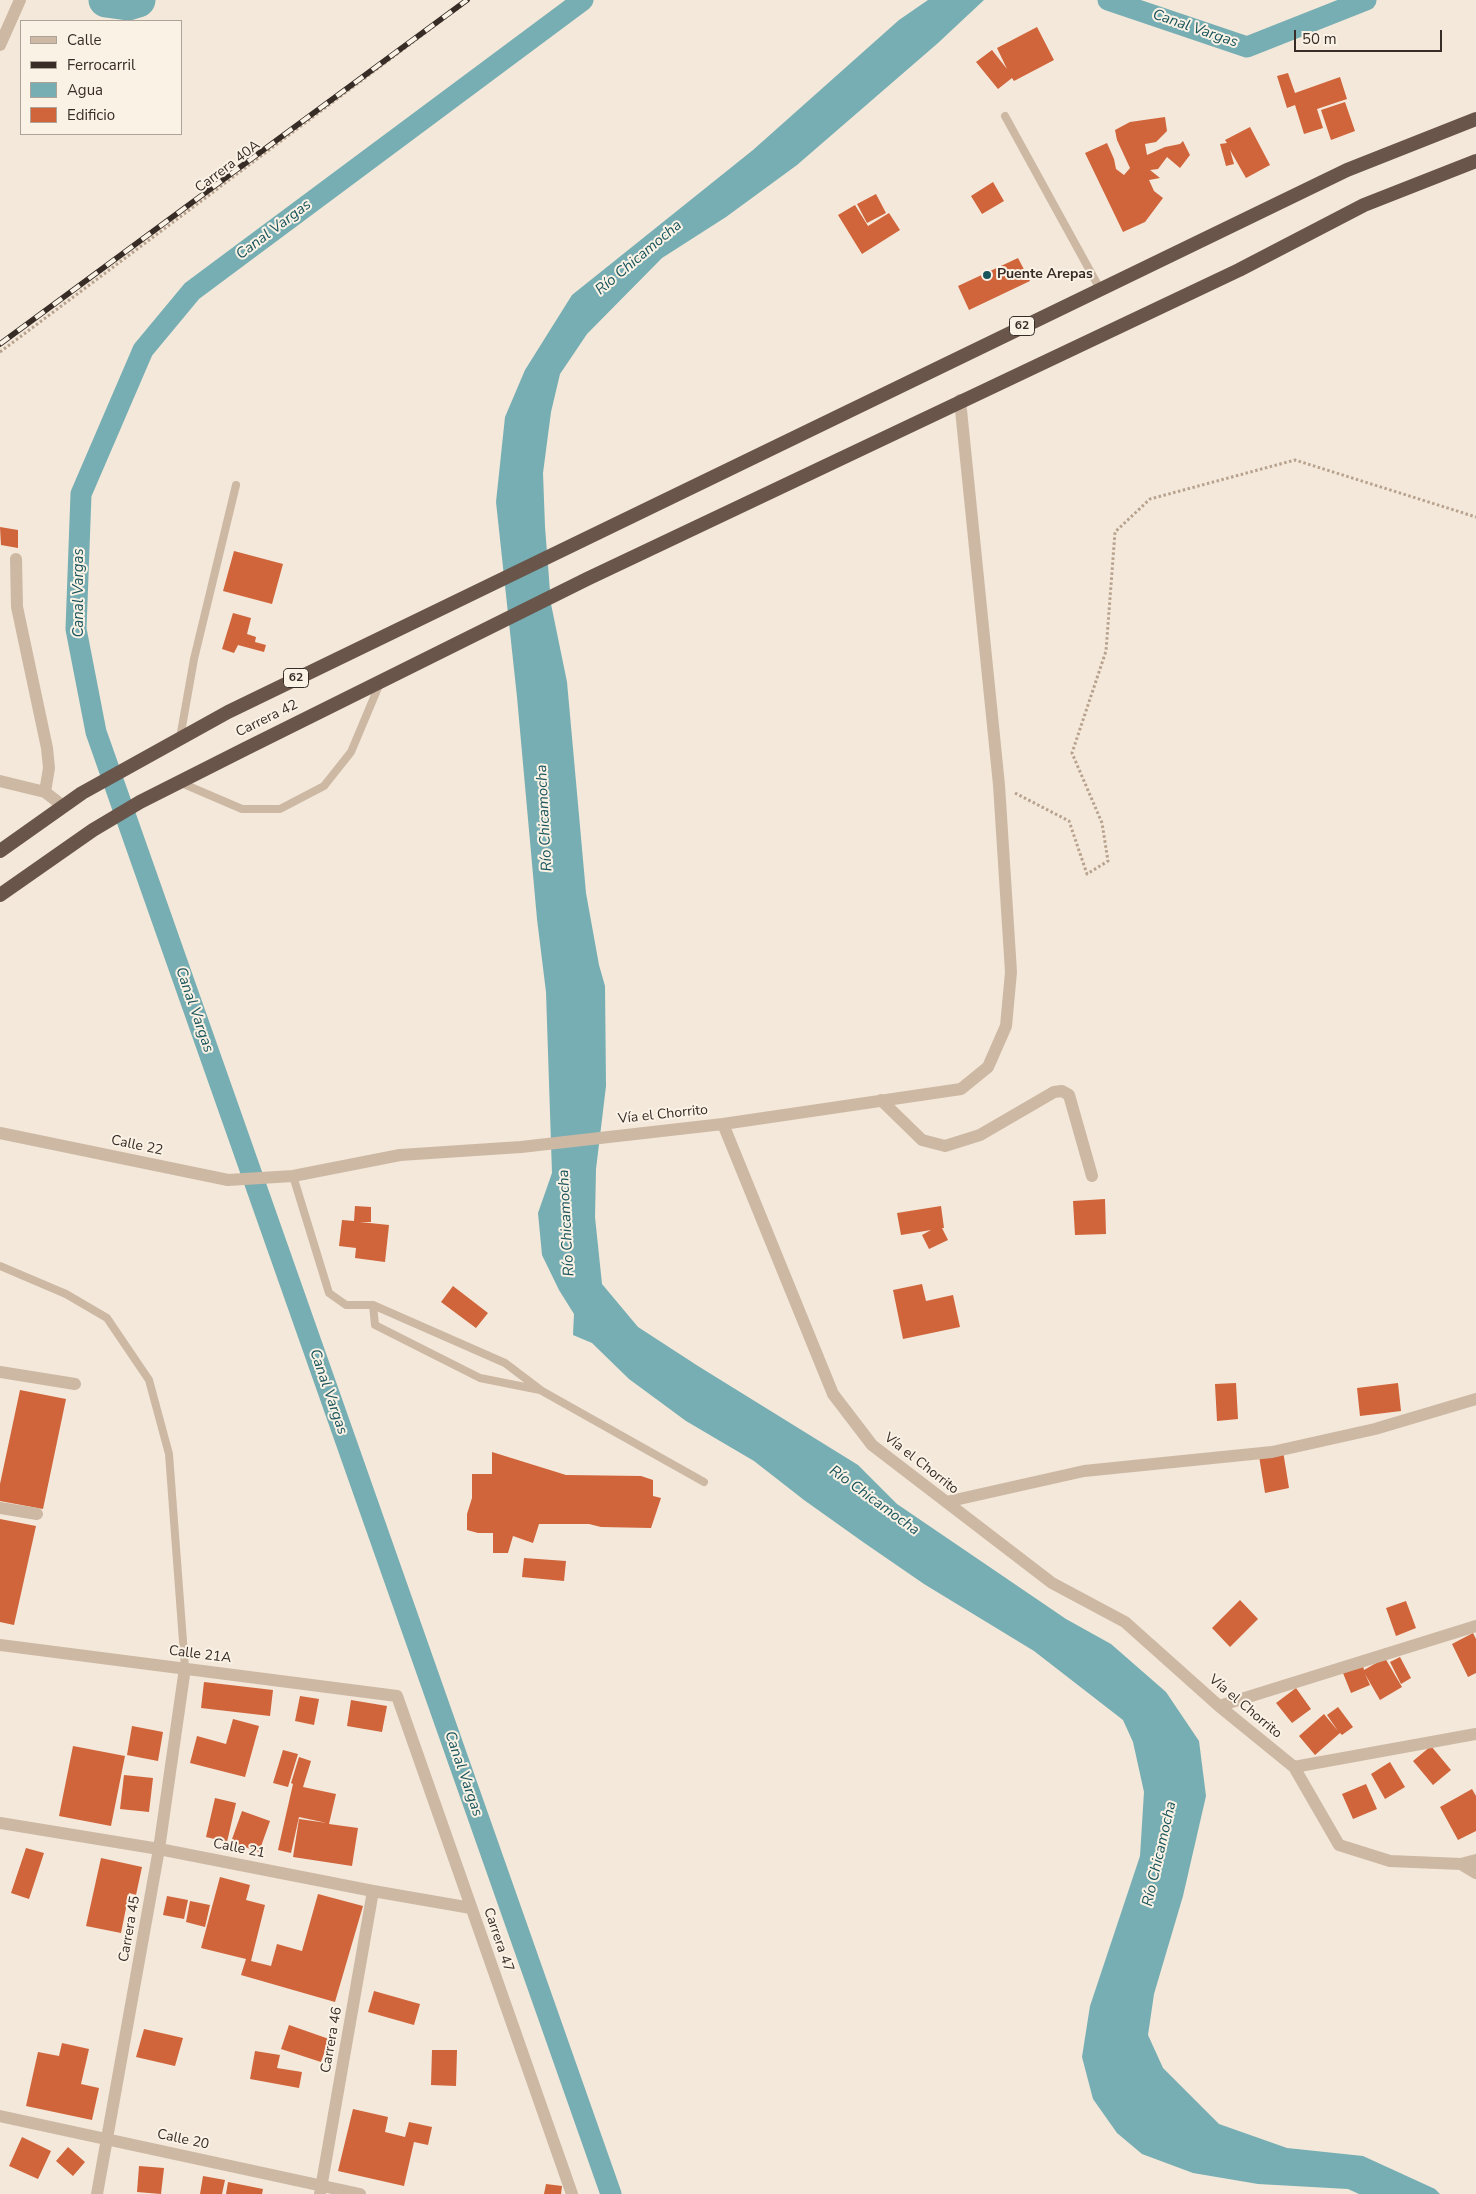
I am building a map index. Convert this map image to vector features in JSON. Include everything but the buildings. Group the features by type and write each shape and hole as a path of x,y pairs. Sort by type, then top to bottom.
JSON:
{"highway":[{"name":"62","path":"1100,289 1347,170 1476,118"},
{"name":"Carrera 42","path":"0,895 93,830 178,782 587,580 960,400 1025,373 1230,274 1364,205 1476,161"},
{"name":"Carrera 42","path":"0,850 82,793 127,766 228,712 1100,289"}],"street":[{"path":"0,45 20,0"},
{"path":"723,1124 961,1089 988,1067 1006,1026 1011,972 998,785 960,400"},
{"path":"16,559 17,607 47,748 49,768 45,792"},
{"path":"0,781 45,792 63,806"},
{"path":"880,1100 922,1140 945,1146 980,1134 1054,1092 1062,1091 1069,1095 1092,1176"},
{"name":"Vía el Chorrito","path":"269,1178 293,1176 400,1155 521,1147 723,1124 833,1394 872,1445 1052,1583 1125,1622 1219,1706 1294,1767 1339,1845 1390,1861 1461,1864 1476,1873"},
{"name":"Calle 22","path":"0,1133 228,1180 269,1178"},
{"path":"0,1372 75,1384"},
{"path":"946,1502 1084,1471 1272,1452 1375,1429 1476,1400"},
{"path":"0,1508 37,1514"},
{"path":"1219,1706 1476,1626"},
{"name":"Calle 21A","path":"0,1645 397,1696"},
{"name":"Carrera 45","path":"97,2194 159,1849 185,1668"},
{"name":"Carrera 47","path":"397,1696 572,2194"},
{"path":"1294,1767 1476,1734"},
{"name":"Calle 21","path":"0,1824 159,1849 373,1891 471,1908"},
{"path":"1461,1864 1476,1860"},
{"name":"Carrera 46","path":"321,2190 373,1891"},
{"name":"Calle 20","path":"0,2116 108,2138 321,2190 360,2194"}],"lane":[{"path":"1005,116 1100,289"},
{"path":"180,738 194,659 236,485"},
{"path":"178,782 242,809 280,809 324,786 351,752 380,683"},
{"path":"293,1176 330,1293 346,1305 373,1305 505,1363 542,1391 704,1482"},
{"path":"0,1266 66,1294 107,1318 148,1380 169,1454 185,1668"},
{"path":"373,1305 375,1325 480,1378 542,1391"}],"path":[{"name":"Carrera 40A","path":"0,352 469,0"},
{"path":"998,785 1069,821 1087,874 1108,861 1102,824 1072,753 1106,651 1115,532 1150,499 1294,460 1476,517"}],"water":[{"name":"Río Chicamocha","path":"928,0 984,0 938,43 797,165 726,217 662,258 587,334 560,374 551,412 543,473 545,527 551,604 567,682 586,893 599,965 605,986 606,1086 596,1169 595,1217 602,1284 638,1327 858,1465 897,1504 1066,1619 1111,1644 1166,1692 1199,1741 1206,1796 1183,1896 1154,1994 1148,2035 1163,2068 1219,2124 1287,2148 1363,2156 1435,2189 1440,2194 1359,2194 1348,2189 1258,2184 1193,2173 1142,2154 1117,2133 1093,2099 1082,2057 1090,2006 1140,1856 1144,1792 1133,1742 1123,1720 1034,1651 924,1584 804,1500 754,1461 686,1421 629,1379 592,1343 573,1335 574,1314 559,1290 542,1255 538,1213 552,1173 546,992 537,919 517,697 496,502 505,417 525,370 572,295 753,150 899,20"}],"waterway":[{"path":"106,0 128,3 138,0"},
{"name":"Canal Vargas","path":"583,0 192,291 143,350 81,494 76,629 96,732 611,2194"},
{"name":"Canal Vargas","path":"1108,0 1247,47 1366,0"}],"railway":[{"path":"0,344 467,0"}],"place":[{"name":"Puente Arepas","path":"987,275"}]}
